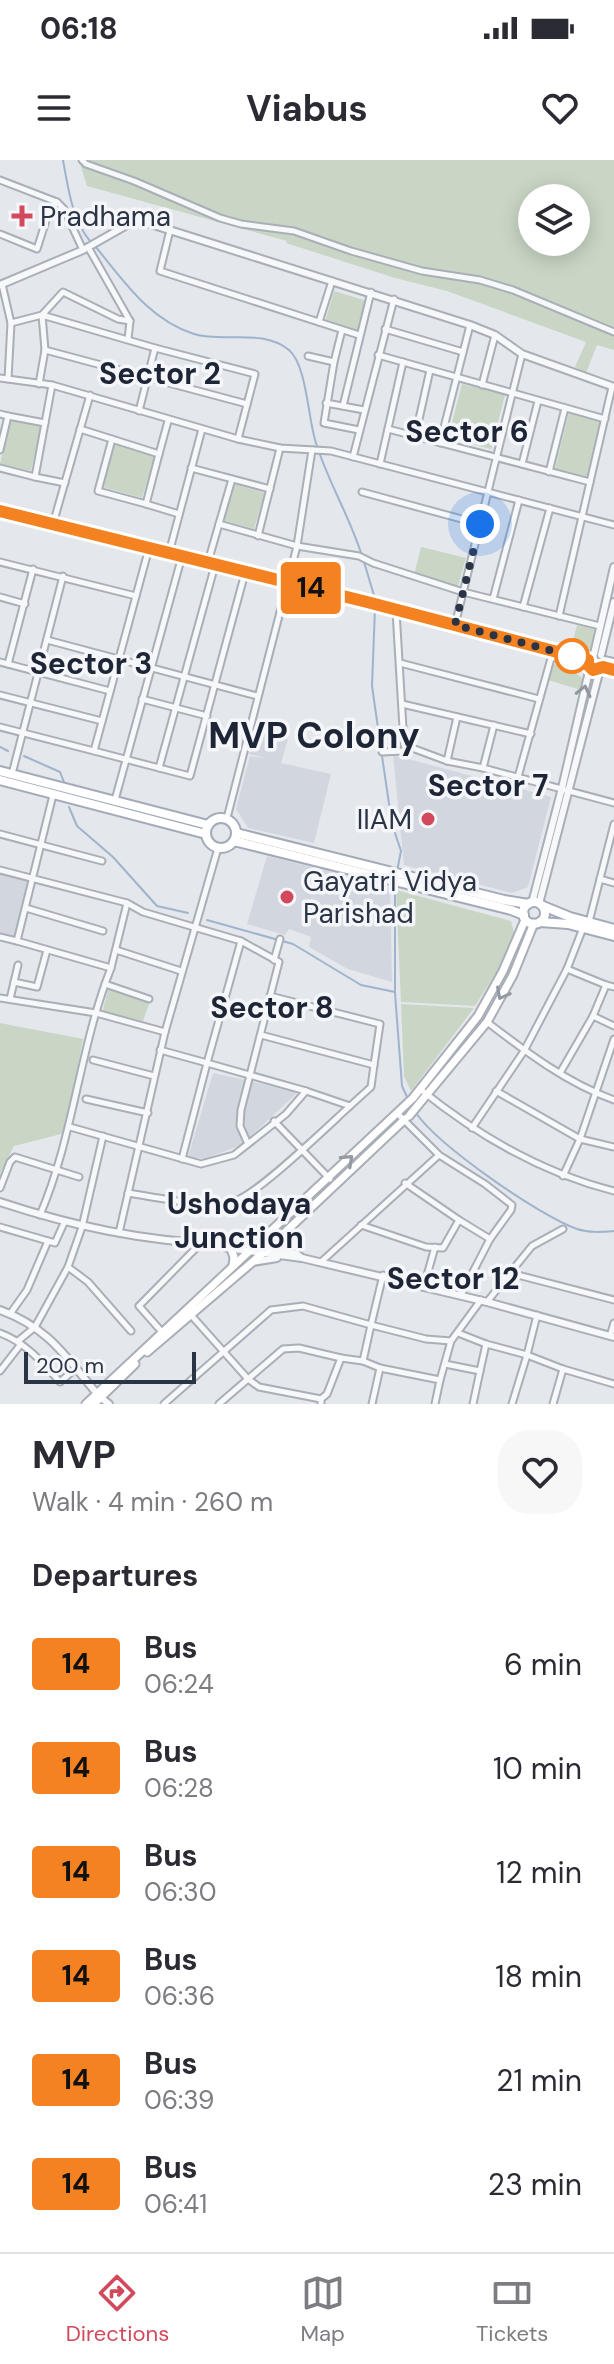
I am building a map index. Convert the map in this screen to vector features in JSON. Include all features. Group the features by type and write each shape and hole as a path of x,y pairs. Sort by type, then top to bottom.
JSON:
{"main road":[{"path":"0,771 55,789 207,829"},
{"path":"0,780 55,789"},
{"path":"216,818 227,818 234,824 235,837 227,847 218,848 209,843 207,829 216,818"},
{"path":"235,837 438,887 537,905 614,936"},
{"path":"438,887 531,920 614,929"},
{"path":"94,1404 162,1332 328,1177 428,1096 487,1022 513,975 537,905"},
{"path":"86,1404 266,1250 336,1186 403,1115 478,1016 537,905"},
{"path":"231,1249 233,1266"}],"street":[{"path":"82,160 220,218 304,233 340,248 422,271 480,280 513,290 614,332"},
{"path":"0,180 57,202 64,209 130,321 128,339"},
{"path":"0,234 37,249 48,213 57,202"},
{"path":"8,379 11,323 1,284 141,221 394,299 495,335 522,354 613,387 559,616"},
{"path":"170,229 160,271 359,335"},
{"path":"319,322 333,281"},
{"path":"39,384 45,350 42,315 63,292 118,319 130,321"},
{"path":"343,406 371,292"},
{"path":"353,457 394,299"},
{"path":"11,323 42,315 255,374 238,439"},
{"path":"440,443 470,325"},
{"path":"385,329 463,352"},
{"path":"342,330 324,423 359,430"},
{"path":"482,385 495,335"},
{"path":"139,411 155,348"},
{"path":"45,350 247,404"},
{"path":"455,625 522,354"},
{"path":"378,355 605,419"},
{"path":"308,356 334,362"},
{"path":"380,464 403,362"},
{"path":"415,437 430,370"},
{"path":"0,378 52,385 238,439 280,448 327,450 614,525"},
{"path":"35,477 52,385"},
{"path":"53,524 90,395"},
{"path":"522,464 538,401"},
{"path":"326,403 364,410"},
{"path":"549,472 565,408"},
{"path":"0,414 45,423"},
{"path":"0,450 8,416"},
{"path":"146,504 168,421"},
{"path":"80,429 159,454"},
{"path":"169,553 202,429"},
{"path":"388,429 590,482"},
{"path":"112,439 98,491 179,514"},
{"path":"258,536 280,448"},
{"path":"227,818 297,546 313,450"},
{"path":"0,468 65,483"},
{"path":"191,468 270,489"},
{"path":"159,768 185,677 232,479"},
{"path":"362,492 480,524"},
{"path":"493,599 519,500"},
{"path":"523,607 550,508"},
{"path":"0,511 367,602 553,651 589,664 614,662"},
{"path":"219,524 297,546 359,556 463,592 600,626"},
{"path":"94,751 149,548"},
{"path":"114,804 182,556"},
{"path":"0,562 136,596"},
{"path":"600,661 600,626 614,567"},
{"path":"8,664 33,569"},
{"path":"0,727 190,776 246,572"},
{"path":"12,774 63,576"},
{"path":"0,597 25,604"},
{"path":"537,905 614,602"},
{"path":"396,610 403,743 406,747 447,761 614,803"},
{"path":"47,640 257,696"},
{"path":"518,777 553,651"},
{"path":"589,664 600,661 614,670"},
{"path":"0,662 110,691"},
{"path":"400,663 539,699"},
{"path":"565,789 589,664"},
{"path":"0,695 102,721"},
{"path":"142,699 207,716"},
{"path":"402,704 531,734"},
{"path":"447,761 457,717"},
{"path":"483,768 494,725"},
{"path":"382,752 404,751 406,747"},
{"path":"17,941 55,789"},
{"path":"472,1128 524,1051 567,969 586,925 614,824"},
{"path":"0,834 102,861"},
{"path":"119,1233 160,1050 218,848"},
{"path":"0,870 127,903 143,912 241,941 279,962 241,1110 240,1126 248,1144"},
{"path":"600,879 614,883"},
{"path":"40,1215 70,1127 96,1013 127,903"},
{"path":"26,908 103,931"},
{"path":"0,937 111,968"},
{"path":"274,960 280,939"},
{"path":"182,1159 241,941"},
{"path":"14,982 37,987 47,950"},
{"path":"116,950 181,971"},
{"path":"10,999 18,965"},
{"path":"567,969 614,987"},
{"path":"105,984 149,999"},
{"path":"560,1073 593,1016 606,985"},
{"path":"128,1193 184,1202 236,1201 302,1149 371,1087 380,1024 270,996"},
{"path":"0,998 96,1013 165,1032"},
{"path":"593,1016 614,1026"},
{"path":"487,1022 524,1051 596,1093 614,1100"},
{"path":"261,1035 374,1065"},
{"path":"563,1176 580,1139 614,1039"},
{"path":"160,1050 350,1106"},
{"path":"93,1060 154,1076"},
{"path":"420,1089 472,1128 563,1176 614,1191"},
{"path":"70,1127 201,1164 234,1155 286,1114 306,1091"},
{"path":"496,1091 580,1139 614,1147"},
{"path":"86,1099 148,1113"},
{"path":"403,1115 439,1155 512,1205 461,1295"},
{"path":"274,1121 336,1186"},
{"path":"0,1371 20,1342 35,1327 68,1267 82,1227 103,1136"},
{"path":"321,1262 439,1155"},
{"path":"0,1188 12,1158 79,1177"},
{"path":"405,1183 490,1239"},
{"path":"0,1202 82,1227 201,1243 228,1242 297,1254 302,1258"},
{"path":"361,1225 443,1248 459,1220"},
{"path":"0,1227 55,1243 64,1223"},
{"path":"435,1404 451,1341 532,1246 563,1229"},
{"path":"10,1314 27,1290 48,1241"},
{"path":"162,1332 139,1306 201,1243"},
{"path":"220,1244 231,1249 253,1248"},
{"path":"424,1286 435,1247"},
{"path":"266,1250 285,1257"},
{"path":"251,1263 285,1257 302,1258 383,1275 612,1336 614,1323"},
{"path":"68,1267 88,1282 131,1331"},
{"path":"510,1273 614,1300"},
{"path":"363,1361 383,1275"},
{"path":"164,1404 271,1310 303,1306 426,1339 451,1341"},
{"path":"0,1310 49,1337 109,1404"},
{"path":"191,1315 248,1379 259,1387 321,1401 327,1394 341,1358"},
{"path":"512,1404 537,1315"},
{"path":"0,1333 20,1342 60,1382 75,1369"},
{"path":"458,1333 614,1384"},
{"path":"473,1404 486,1344"},
{"path":"219,1404 283,1349 299,1348 440,1380"},
{"path":"445,1364 480,1371"},
{"path":"372,1404 380,1368"},
{"path":"554,1404 563,1369"}],"shaded area":[{"path":"256,730 288,739 281,763 331,774 314,843 248,828 236,809 250,756 268,759 249,754"},
{"path":"393,755 551,797 528,887 512,893 404,865"},
{"path":"267,856 390,884 392,982 348,969 309,947 311,937 289,929 285,935 247,924"},
{"path":"0,873 30,881 16,936 0,932"},
{"path":"213,1073 298,1092 241,1145 205,1159 188,1157"}],"green space":[{"path":"79,160 614,160 614,350 597,345 586,373 575,367 586,342 447,291 395,278 287,241 87,186"},
{"path":"334,291 367,301 358,332 325,322"},
{"path":"462,384 505,395 491,449 448,438"},
{"path":"569,412 602,419 588,477 555,469"},
{"path":"10,419 41,426 31,471 0,464"},
{"path":"115,443 155,455 142,498 103,487"},
{"path":"233,484 265,493 254,529 223,520"},
{"path":"421,547 466,558 458,586 414,575"},
{"path":"577,625 599,630 593,658 570,652"},
{"path":"553,664 569,667 583,679 581,690 548,680"},
{"path":"396,890 511,921 516,941 475,1006 401,1002"},
{"path":"109,987 150,1001 143,1021 102,1013"},
{"path":"401,1004 474,1008 411,1091 404,1076"},
{"path":"0,1023 83,1039 65,1133 14,1146 0,1174"}],"waterway":[{"path":"63,160 75,213 90,241"},
{"path":"95,246 138,298 178,328 206,336 267,339 289,350 300,368 321,457 362,556"},
{"path":"364,562 376,602"},
{"path":"375,608 372,686 381,749"},
{"path":"0,747 8,751"},
{"path":"24,756 60,772 64,782"},
{"path":"382,756 392,824 401,851 397,871"},
{"path":"69,807 77,826 113,857 157,906 188,913"},
{"path":"395,885 395,993 402,1086 412,1108"},
{"path":"207,920 293,944 361,985 395,992"},
{"path":"416,1113 467,1161 539,1210 577,1229 614,1231"}],"bus line":[{"name":"14","path":"0,511 588,660 593,670 603,667 614,670"}],"place":[{"name":"Pradhama","path":"22,216"},
{"name":"IIAM","path":"428,819"},
{"name":"Gayatri Vidya Parishad","path":"287,897"}],"district":[{"name":"Sector 2","path":"160,374"},
{"name":"Sector 6","path":"467,432"},
{"name":"Sector 3","path":"91,664"},
{"name":"MVP Colony","path":"314,735"},
{"name":"Sector 7","path":"488,786"},
{"name":"Sector 8","path":"272,1008"},
{"name":"Ushodaya Junction","path":"239,1221"},
{"name":"Sector 12","path":"453,1279"}],"route":[{"path":"480,524 455,625 572,656"}]}
